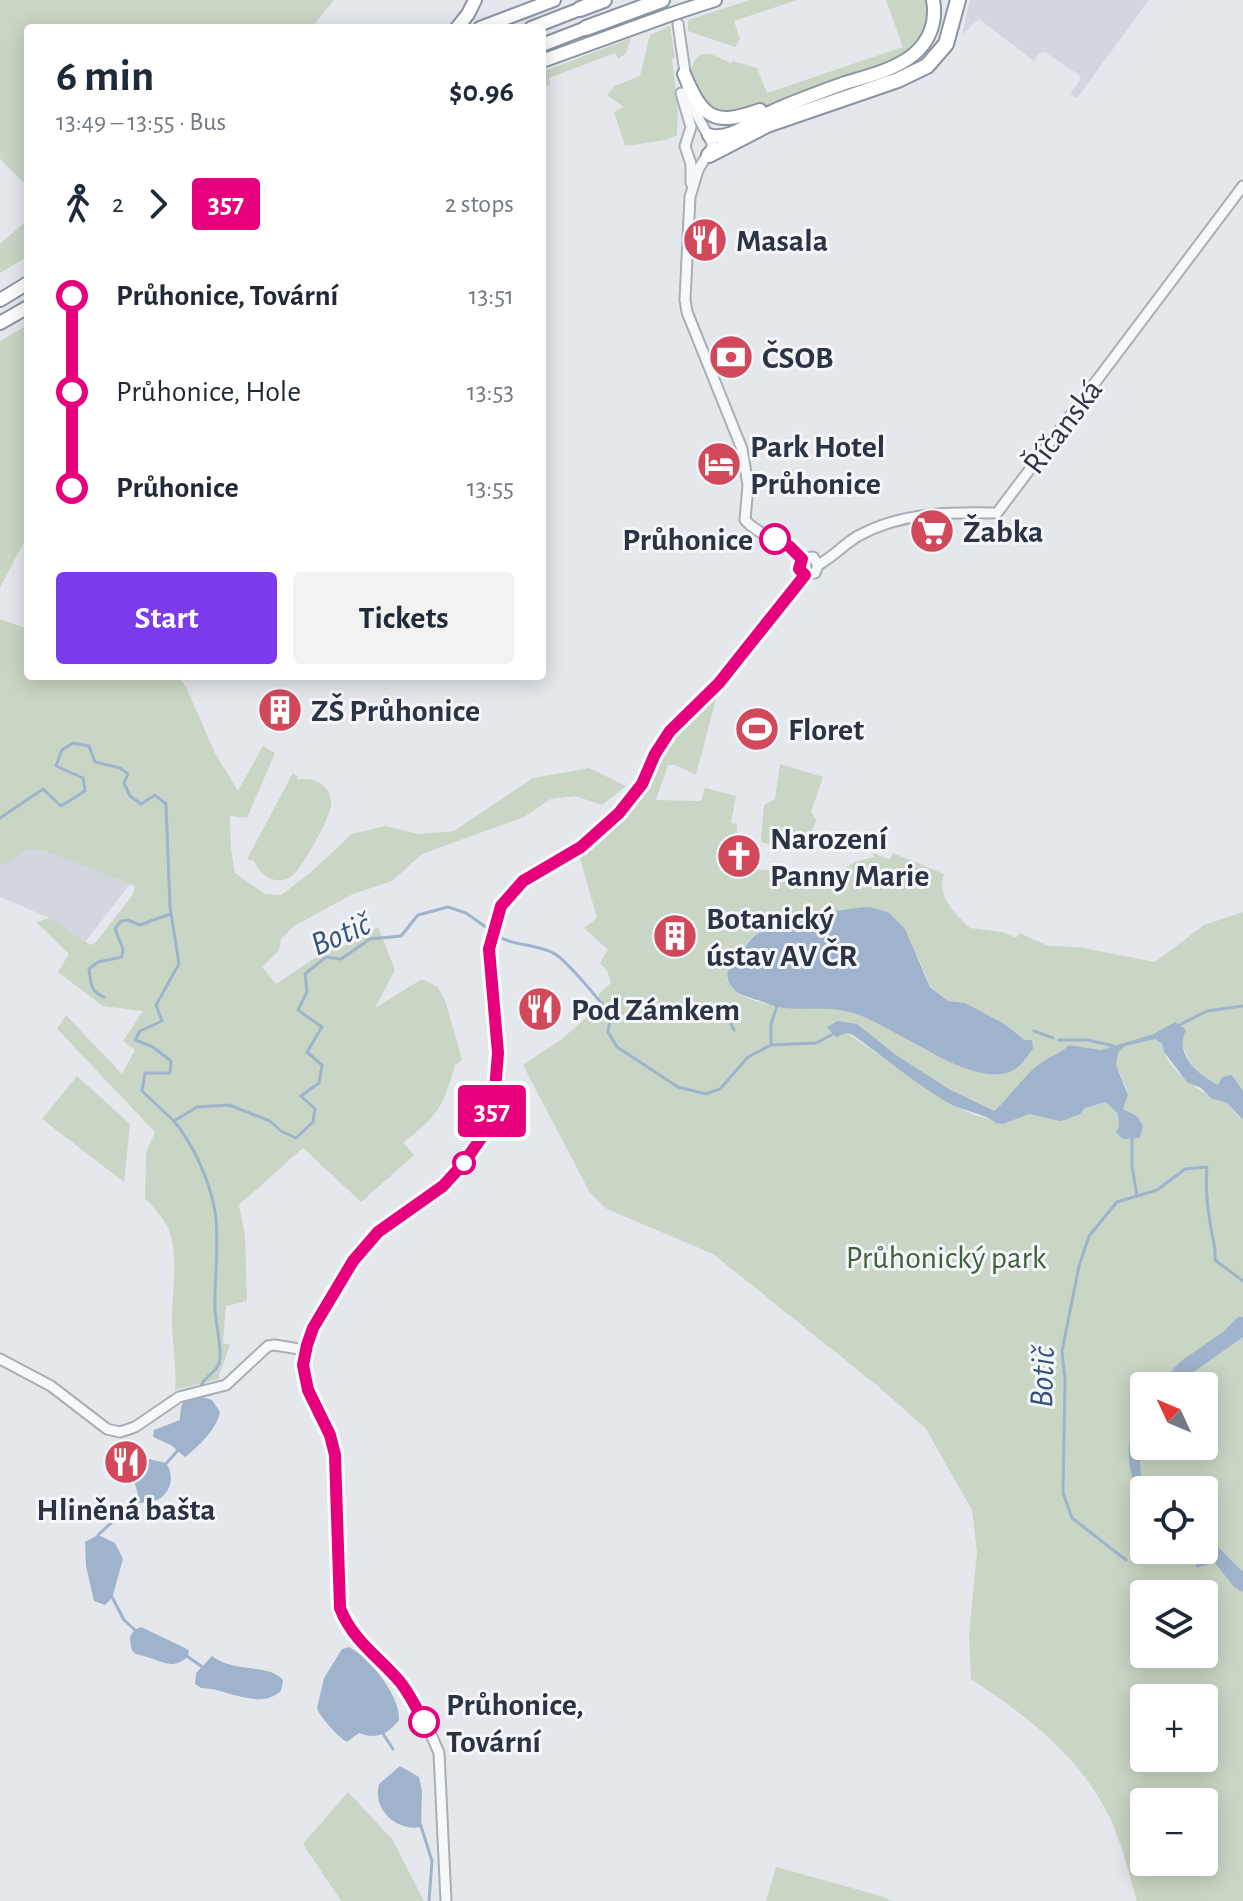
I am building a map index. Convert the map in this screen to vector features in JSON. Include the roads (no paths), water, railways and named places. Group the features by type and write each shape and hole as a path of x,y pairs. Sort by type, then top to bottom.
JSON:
{"highway":[{"path":"460,24 475,0"},
{"path":"491,24 554,0"},
{"path":"541,24 604,0"},
{"path":"546,43 662,0"},
{"path":"546,60 715,0"},
{"path":"684,74 701,108 721,119 736,118 894,66 922,46 935,16 933,0"},
{"path":"708,156 767,125 898,80 927,66 946,44 958,0"},
{"path":"708,134 722,137 817,93"},
{"path":"0,300 24,285"},
{"path":"0,323 24,309"}],"street":[{"path":"690,196 698,170 713,145 689,100 678,24 679,80 691,127 685,146 691,164 686,303 696,337 742,449 748,485 745,520 753,528 789,546 802,559"},
{"path":"689,136 696,131 708,134"},
{"path":"688,153 698,159 708,156"},
{"name":"Říčanská","path":"818,565 854,539 890,522 951,512 997,513 1243,186"},
{"path":"446,1901 439,1753 401,1684 363,1646 345,1621 338,1596 335,1455 330,1435 308,1390 303,1365 305,1350 313,1328 353,1261 378,1232 443,1186 486,1131 494,1102 498,1053 490,942 495,920 507,897 523,881 581,847 619,813 642,784 663,739 740,658 805,575 815,573 818,565 813,557 802,559"},
{"path":"802,559 799,569 805,575"},
{"path":"0,1359 44,1382 107,1429 120,1432 135,1427 179,1397 226,1385 268,1346 305,1350"}],"water":[{"path":"869,907 888,912 905,929 930,987 948,1001 965,1003 1003,1023 1025,1040 1032,1040 1033,1049 1018,1067 995,1074 975,1071 931,1053 868,1018 832,1009 777,1007 740,994 730,984 730,968 748,943 766,929 794,920"},
{"path":"838,1021 857,1024 896,1055 949,1089 994,1111 1038,1065 1069,1045 1101,1050 1154,1034 1175,1022 1186,1030 1183,1048 1196,1069 1218,1085 1222,1077 1232,1075 1243,1091 1243,1120 1227,1103 1211,1098 1201,1088 1187,1082 1164,1052 1162,1044 1155,1039 1125,1046 1118,1053 1116,1065 1128,1095 1123,1109 1137,1116 1143,1126 1140,1138 1123,1139 1116,1132 1119,1127 1118,1114 1106,1102 1085,1108 1080,1114 1065,1120 1029,1114 1003,1124 996,1123 937,1096 853,1035 847,1033 836,1037 827,1027"},
{"path":"1238,1317 1243,1317 1243,1337 1194,1372 1170,1372 1181,1361 1223,1332"},
{"path":"198,1396 212,1400 220,1412 211,1431 185,1457 171,1445 153,1437 154,1430 180,1420 183,1403"},
{"path":"1130,1439 1130,1460 1140,1460 1142,1476 1132,1476 1129,1452"},
{"path":"149,1459 166,1463 171,1479 166,1493 154,1501 139,1499 133,1476"},
{"path":"98,1535 115,1543 123,1559 112,1598 105,1605 94,1601 86,1566 85,1542"},
{"path":"1218,1547 1243,1572 1243,1592 1234,1587 1216,1564"},
{"path":"141,1627 185,1648 189,1651 188,1657 169,1664 135,1653 130,1637 134,1630"},
{"path":"349,1647 383,1679 395,1700 399,1720 381,1734 371,1736 359,1733 347,1742 317,1708 324,1678 342,1649"},
{"path":"212,1656 231,1665 277,1675 283,1680 281,1691 272,1697 253,1699 201,1688 195,1684 196,1673"},
{"path":"400,1766 419,1777 422,1791 421,1827 412,1828 395,1822 379,1802 379,1784"}],"waterway":[{"name":"Botič","path":"0,818 43,789 61,806 85,791 83,778 56,766 62,750 73,743 89,746 95,762 120,768 128,774 124,783 130,796 141,804 155,795 166,804 170,907 179,964 156,1005 162,1021 140,1031 135,1040 153,1047 171,1061 170,1073 145,1073 142,1091 174,1121 197,1107 229,1105 270,1121 296,1138 313,1122 315,1109 301,1096 319,1083 322,1065 307,1052 322,1027 298,1010 307,992 305,974 326,957 341,959 370,939 401,936 418,915 448,907 466,913 490,930"},
{"path":"104,997 94,990 89,969 98,962 122,957 123,949 115,929 121,921 128,920 140,925 170,914"},
{"name":"Botič","path":"496,935 540,948 561,959 611,1014 608,1032 617,1047 678,1087 706,1094 720,1089 748,1057 771,1045 816,1043 835,1033"},
{"name":"Botič","path":"771,1045 771,1024 777,1006"},
{"name":"Botič","path":"1175,1027 1207,1011 1243,1006"},
{"path":"725,1012 734,1030"},
{"name":"Botič","path":"1034,1031 1053,1038"},
{"name":"Botič","path":"1059,1040 1088,1040 1114,1046"},
{"path":"174,1121 205,1175 215,1211 215,1309 220,1359 200,1388"},
{"name":"Botič","path":"1132,1139 1137,1196 1157,1190 1185,1169 1207,1167 1207,1200 1215,1260 1243,1281"},
{"name":"Botič","path":"1126,1560 1072,1518 1063,1493 1065,1380 1062,1351 1079,1266 1089,1236 1117,1202 1137,1196"},
{"path":"164,1466 180,1448"},
{"path":"99,1539 98,1535 134,1502 145,1501"},
{"name":"Botič","path":"1197,1566 1203,1564"},
{"path":"112,1597 124,1620 135,1630"},
{"path":"188,1657 201,1666"},
{"path":"382,1732 393,1749"},
{"path":"420,1823 432,1861 429,1901"}],"place":[{"name":"Masala","path":"705,240"},
{"name":"ČSOB","path":"731,357"},
{"name":"Park Hotel Průhonice","path":"719,464"},
{"name":"Žabka","path":"932,531"},
{"name":"Průhonice","path":"775,539"},
{"name":"ZŠ Průhonice","path":"280,710"},
{"name":"Floret","path":"757,729"},
{"name":"Narození Panny Marie","path":"739,856"},
{"name":"Botanický ústav AV ČR","path":"675,936"},
{"name":"Pod Zámkem","path":"540,1009"},
{"name":"Hliněná bašta","path":"126,1462"},
{"name":"Průhonice, Tovární","path":"424,1722"}],"park label":[{"name":"Průhonický park","path":"946,1257"}]}
